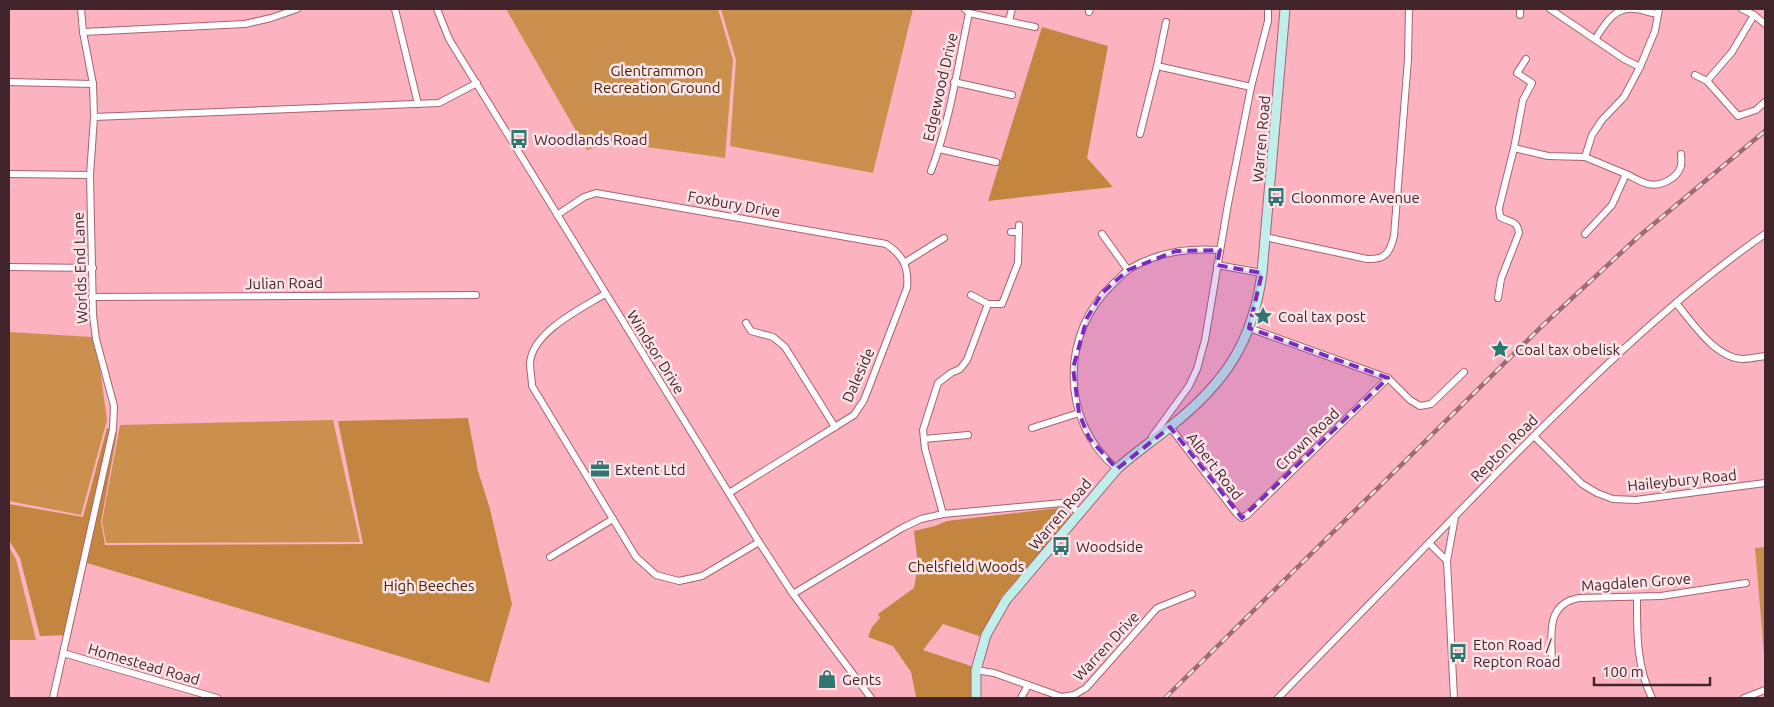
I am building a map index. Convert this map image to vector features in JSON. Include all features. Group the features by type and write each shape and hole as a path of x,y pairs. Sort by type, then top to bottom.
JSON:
{"street":[{"name":"Worlds End Lane","path":"53,698 113,429 115,412 111,388 94,331 90,175 94,117 93,84 83,32 81,9"},
{"path":"83,32 236,26 262,21 297,9"},
{"path":"395,9 418,104"},
{"name":"Windsor Drive","path":"437,9 449,39 759,542 793,594 871,698"},
{"path":"1010,20 1012,9"},
{"name":"Warren Road","path":"1150,440 1190,386 1198,369 1206,340 1220,250 1251,87 1268,21 1268,9"},
{"name":"Warren Road","path":"976,698 976,670 986,635 1006,600 1117,469 1150,440 1170,428 1213,388 1233,361 1249,328 1258,299 1262,273 1285,9"},
{"path":"1265,237 1367,259 1377,259 1385,255 1392,247 1408,59 1409,9"},
{"path":"1550,9 1596,38 1624,59 1640,67"},
{"path":"1742,9 1754,15 1765,24"},
{"path":"1585,157 1592,135 1602,120 1624,97 1640,67 1655,31 1658,11 1621,10 1610,17 1596,38"},
{"path":"967,11 1035,27"},
{"name":"Edgewood Drive","path":"931,171 939,150 967,11"},
{"path":"1707,81 1732,52 1754,15"},
{"path":"1140,134 1166,22"},
{"path":"1498,298 1502,279 1519,233 1518,226 1500,217 1499,208 1514,148 1523,100 1532,82 1518,73 1526,59"},
{"path":"1157,66 1251,87"},
{"path":"1695,75 1707,81 1738,116 1756,110 1765,102"},
{"path":"9,82 93,84"},
{"path":"954,82 1012,95"},
{"path":"94,117 439,103 477,83"},
{"path":"1514,148 1548,156 1585,157 1655,185 1662,184 1677,174 1681,166 1681,154"},
{"path":"939,150 996,162"},
{"path":"9,174 90,175"},
{"path":"1585,234 1612,205 1626,174"},
{"name":"Foxbury Drive","path":"557,214 584,197 596,193 886,244 897,251 904,263"},
{"path":"971,295 988,304 1002,304 1018,263 1019,228 1011,232"},
{"path":"1102,234 1128,270"},
{"name":"Repton Road","path":"1278,698 1428,543 1614,357 1733,256 1765,234"},
{"path":"904,263 944,238"},
{"path":"1117,469 1089,438 1079,413 1074,391 1077,344 1086,318 1102,293 1128,270 1152,258 1176,250 1197,248 1220,250"},
{"name":"Daleside","path":"729,493 854,415 864,400 907,288 908,274 904,263"},
{"path":"1218,265 1262,273"},
{"path":"9,267 93,268"},
{"path":"605,294 552,327 538,342 530,361 532,386 636,557 656,575 679,580 702,576 759,542"},
{"name":"Julian Road","path":"92,297 476,295"},
{"path":"1676,303 1713,346 1722,353 1742,359 1765,356"},
{"path":"943,514 925,449 923,430 938,382 960,369 967,360 988,304"},
{"path":"746,323 750,331 773,337 785,347 836,428"},
{"path":"1249,328 1388,378 1410,400 1420,406 1431,404 1464,372"},
{"name":"Crown Road","path":"1242,518 1388,378"},
{"path":"1032,428 1079,413"},
{"name":"Albert Road","path":"1170,428 1242,518"},
{"path":"924,439 968,435"},
{"name":"Haileybury Road","path":"1534,436 1582,484 1597,493 1613,499 1636,500 1765,483"},
{"path":"793,594 902,528 921,519 943,514 1062,503 1069,505 1080,513"},
{"path":"1454,698 1447,561 1455,516"},
{"path":"550,557 612,518"},
{"path":"1428,543 1447,561"},
{"name":"Magdalen Grove","path":"1552,665 1554,615 1560,605 1569,600 1579,598 1661,596 1746,583"},
{"name":"Warren Drive","path":"976,670 994,673 1062,697 1074,695 1086,688 1157,608 1192,594"},
{"path":"1637,597 1637,638 1640,662 1646,687 1652,698"},
{"name":"Homestead Road","path":"63,653 217,698"},
{"path":"1021,698 1028,685"},
{"path":"1744,698 1765,690"}],"highlighted area":[{"path":"1220,250 1217,265 1262,273 1249,328 1388,378 1242,518 1170,427 1117,469 1089,438 1079,413 1073,368 1087,318 1102,293 1128,270 1176,251"}],"green space":[{"name":"Glentrammon Recreation Ground","path":"506,9 718,9 733,60 725,158 612,142 587,150"},
{"name":"Glentrammon Recreation Ground","path":"721,9 913,9 873,173 730,146 736,60"},
{"path":"1042,27 1108,46 1087,158 1113,187 988,201"},
{"path":"9,332 92,337 100,368 107,420 81,515 9,501"},
{"name":"High Beeches","path":"468,418 478,471 490,509 512,604 489,683 87,563 71,635 40,636 20,558 9,540 9,504 83,517 107,428 117,433 101,522 105,545 363,544 338,421"},
{"path":"333,420 360,542 106,543 102,522 120,425"},
{"name":"Chelsfield Woods","path":"1058,508 1066,510 1072,516 1001,597 982,637 943,624 923,650 971,666 971,698 915,698 911,672 893,646 868,637 872,627 880,618 878,614 914,588 918,565 914,531 947,521"},
{"path":"9,547 16,559 36,640 9,640"},
{"path":"1765,547 1765,666 1755,548"}],"railway":[{"path":"1165,698 1541,327 1638,237 1765,131"}],"place":[{"name":"Woodlands Road","path":"519,139"},
{"name":"Cloonmore Avenue","path":"1276,197"},
{"name":"Coal tax post","path":"1263,316"},
{"name":"Coal tax obelisk","path":"1500,349"},
{"name":"Extent Ltd","path":"600,469"},
{"name":"Woodside","path":"1061,546"},
{"name":"Eton Road / Repton Road","path":"1458,653"},
{"name":"Gents","path":"827,679"}]}
